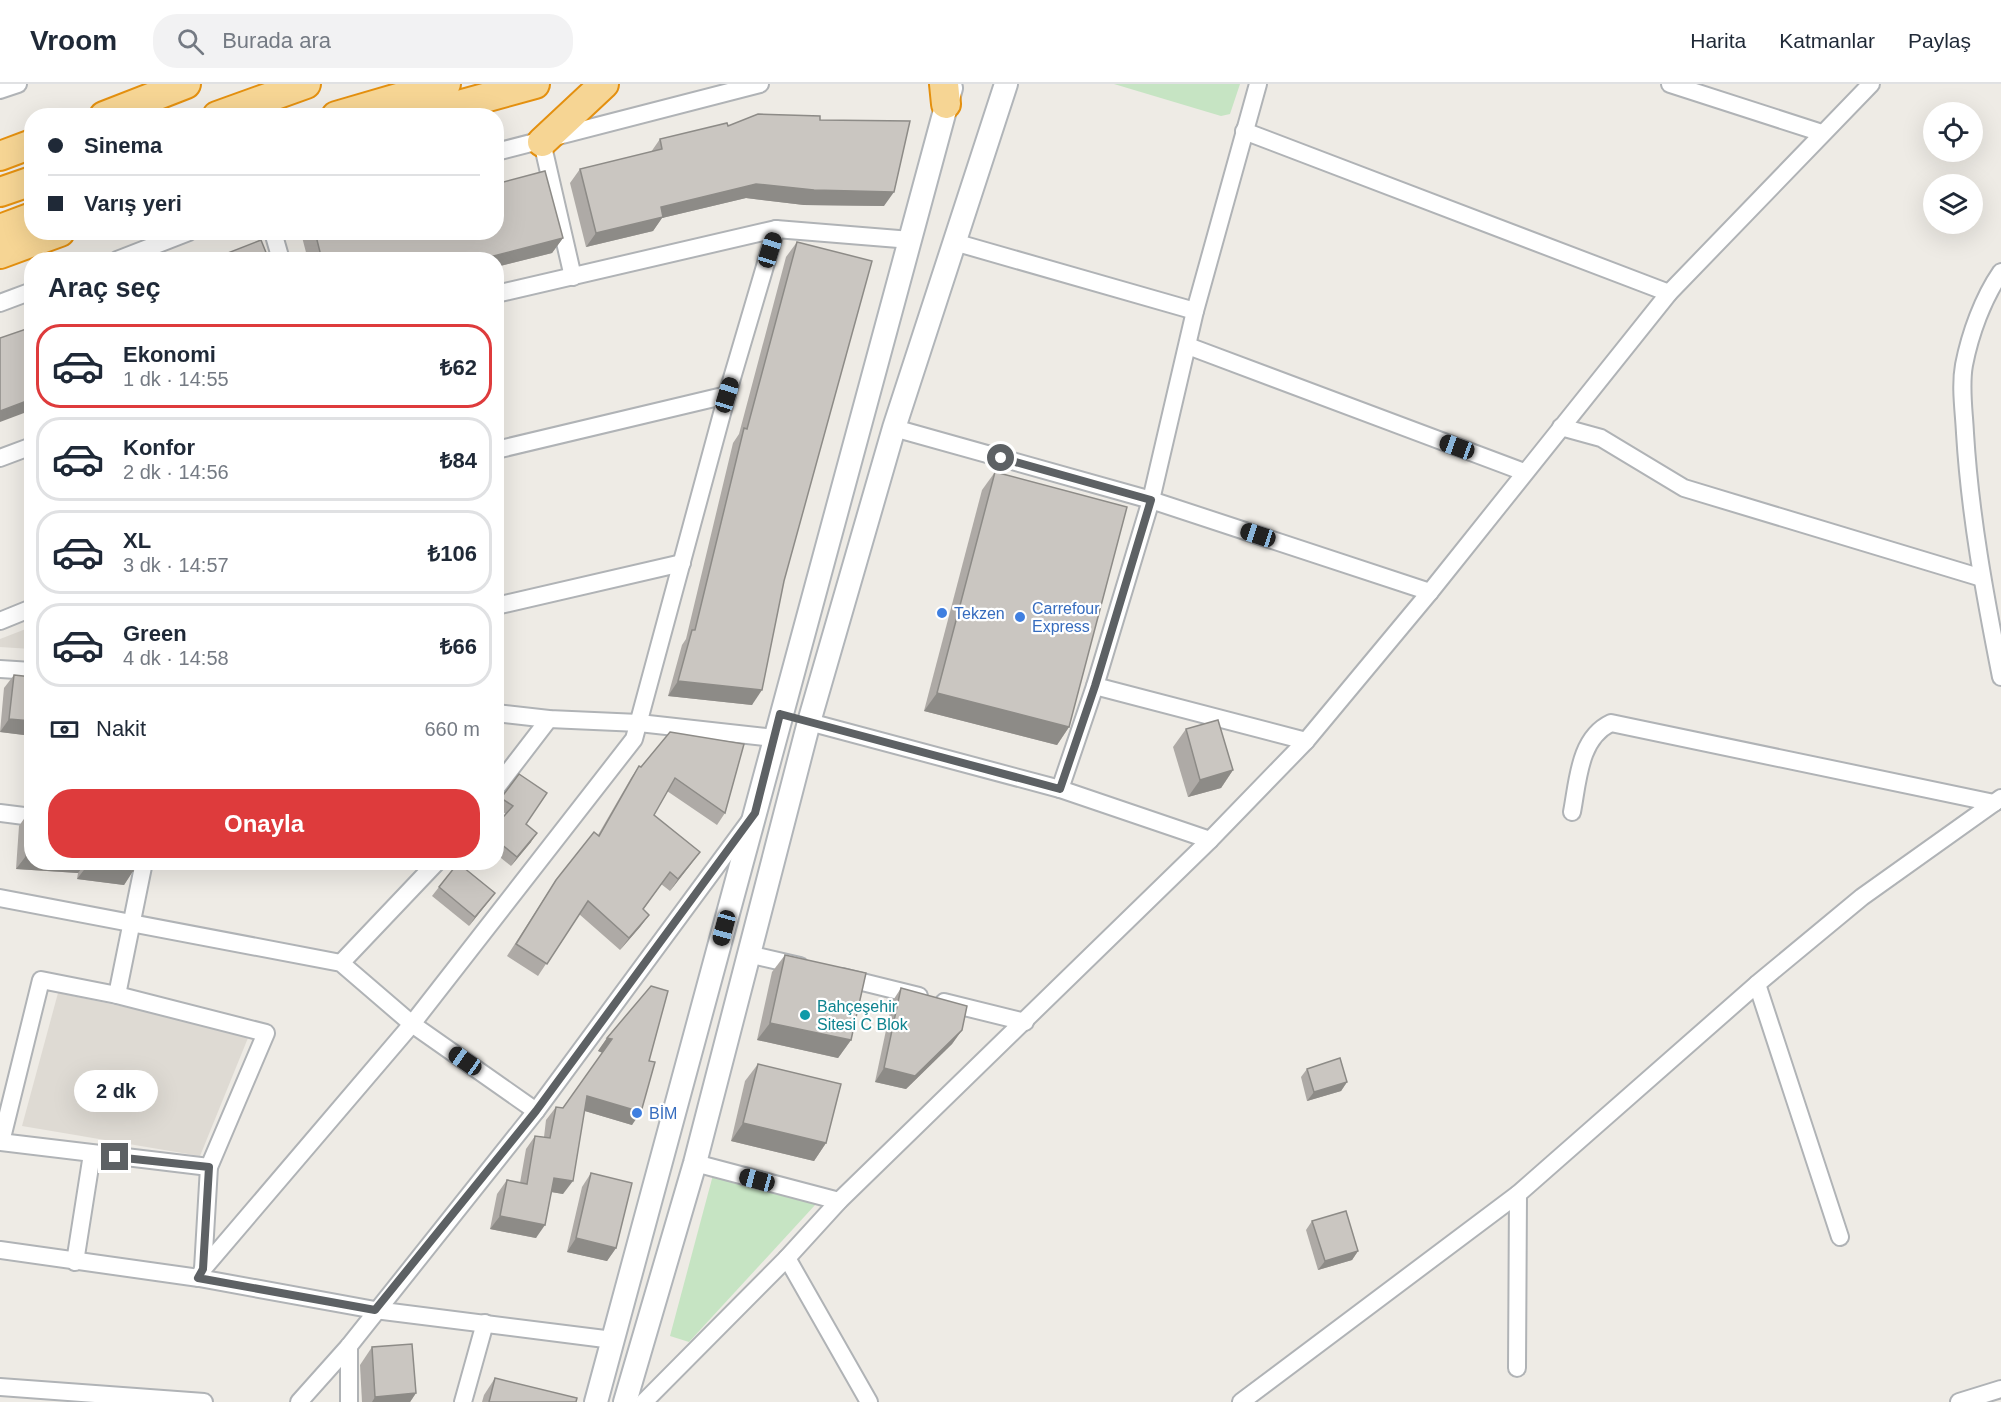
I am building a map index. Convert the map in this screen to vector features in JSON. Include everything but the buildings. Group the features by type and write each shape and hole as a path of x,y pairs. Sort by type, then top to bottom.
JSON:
{"highway":[{"path":"124,108 186,84"},
{"path":"239,108 306,84"},
{"path":"364,108 446,84"},
{"path":"448,108 535,84"},
{"path":"542,142 604,84"},
{"path":"0,156 24,147"},
{"path":"0,192 24,184"},
{"path":"0,229 24,220"},
{"path":"0,254 38,240"}],"main road":[{"path":"625,1402 695,1163 809,722 894,428 1006,84"},
{"path":"596,1402 780,714 911,240 947,91"},
{"path":"780,714 809,722"},
{"path":"774,738 803,746"}],"street":[{"path":"0,90 18,84"},
{"path":"504,150 760,84"},
{"path":"1060,789 1095,686 1151,500 1195,311 1258,84"},
{"path":"1670,84 1822,133"},
{"path":"644,1402 787,1258 839,1201 1210,840 1306,741 1430,591 1669,292 1871,84"},
{"path":"1244,131 1669,292"},
{"path":"542,142 573,276"},
{"path":"201,1273 412,1024 634,739 727,395 776,229"},
{"path":"504,292 776,229 911,240"},
{"path":"138,252 168,240"},
{"path":"954,242 1195,311"},
{"path":"2001,272 1975,326 1964,366 1968,473 1982,578 2001,677"},
{"path":"0,303 24,294"},
{"path":"1188,346 1524,472"},
{"path":"504,448 727,395"},
{"path":"1561,427 1601,438 1684,488 1982,578"},
{"path":"894,428 1151,500 1430,591"},
{"path":"0,458 24,449"},
{"path":"504,604 682,563"},
{"path":"0,621 24,611"},
{"path":"0,669 24,670"},
{"path":"1095,686 1306,741"},
{"path":"504,714 549,719 639,723 774,738"},
{"path":"504,778 549,719"},
{"path":"809,722 1060,789 1210,840"},
{"path":"1572,812 1585,749 1598,729 1611,723 1998,800"},
{"path":"1240,1402 1518,1194 1757,984 1862,897 1998,800"},
{"path":"0,813 24,816"},
{"path":"299,1402 349,1346 375,1310 536,1111 755,813"},
{"path":"117,995 142,870"},
{"path":"341,963 429,870"},
{"path":"0,898 341,963 412,1024 536,1111"},
{"path":"748,954 1025,1022"},
{"path":"201,1273 209,1167 266,1033 117,995 41,980 8,1070 0,1142 209,1167"},
{"path":"1757,984 1840,1237"},
{"path":"75,1262 92,1154"},
{"path":"695,1163 839,1201"},
{"path":"1517,1368 1518,1194"},
{"path":"0,1250 75,1262 201,1273 375,1310 613,1340"},
{"path":"787,1258 865,1400"},
{"path":"463,1402 485,1323"},
{"path":"349,1346 349,1402"},
{"path":"0,1387 204,1402"},
{"path":"1959,1402 2001,1389"}],"shaded area":[{"path":"24,630 24,649 0,647 0,639"},
{"path":"58,993 250,1033 200,1156 22,1126"}],"green space":[{"path":"1114,84 1240,84 1230,114 1221,116"},
{"path":"713,1175 816,1204 689,1342 670,1336"}],"place":[{"name":"Tekzen","path":"942,613"},
{"name":"Carrefour Express","path":"1020,617"},
{"name":"Bahçeşehir Sitesi C Blok","path":"805,1015"},
{"name":"BİM","path":"637,1113"}],"route":[{"path":"115,1157 209,1167 203,1269 198,1278 375,1310 536,1111 755,813 780,714 1060,789 1095,686 1151,500 1001,458"}]}
